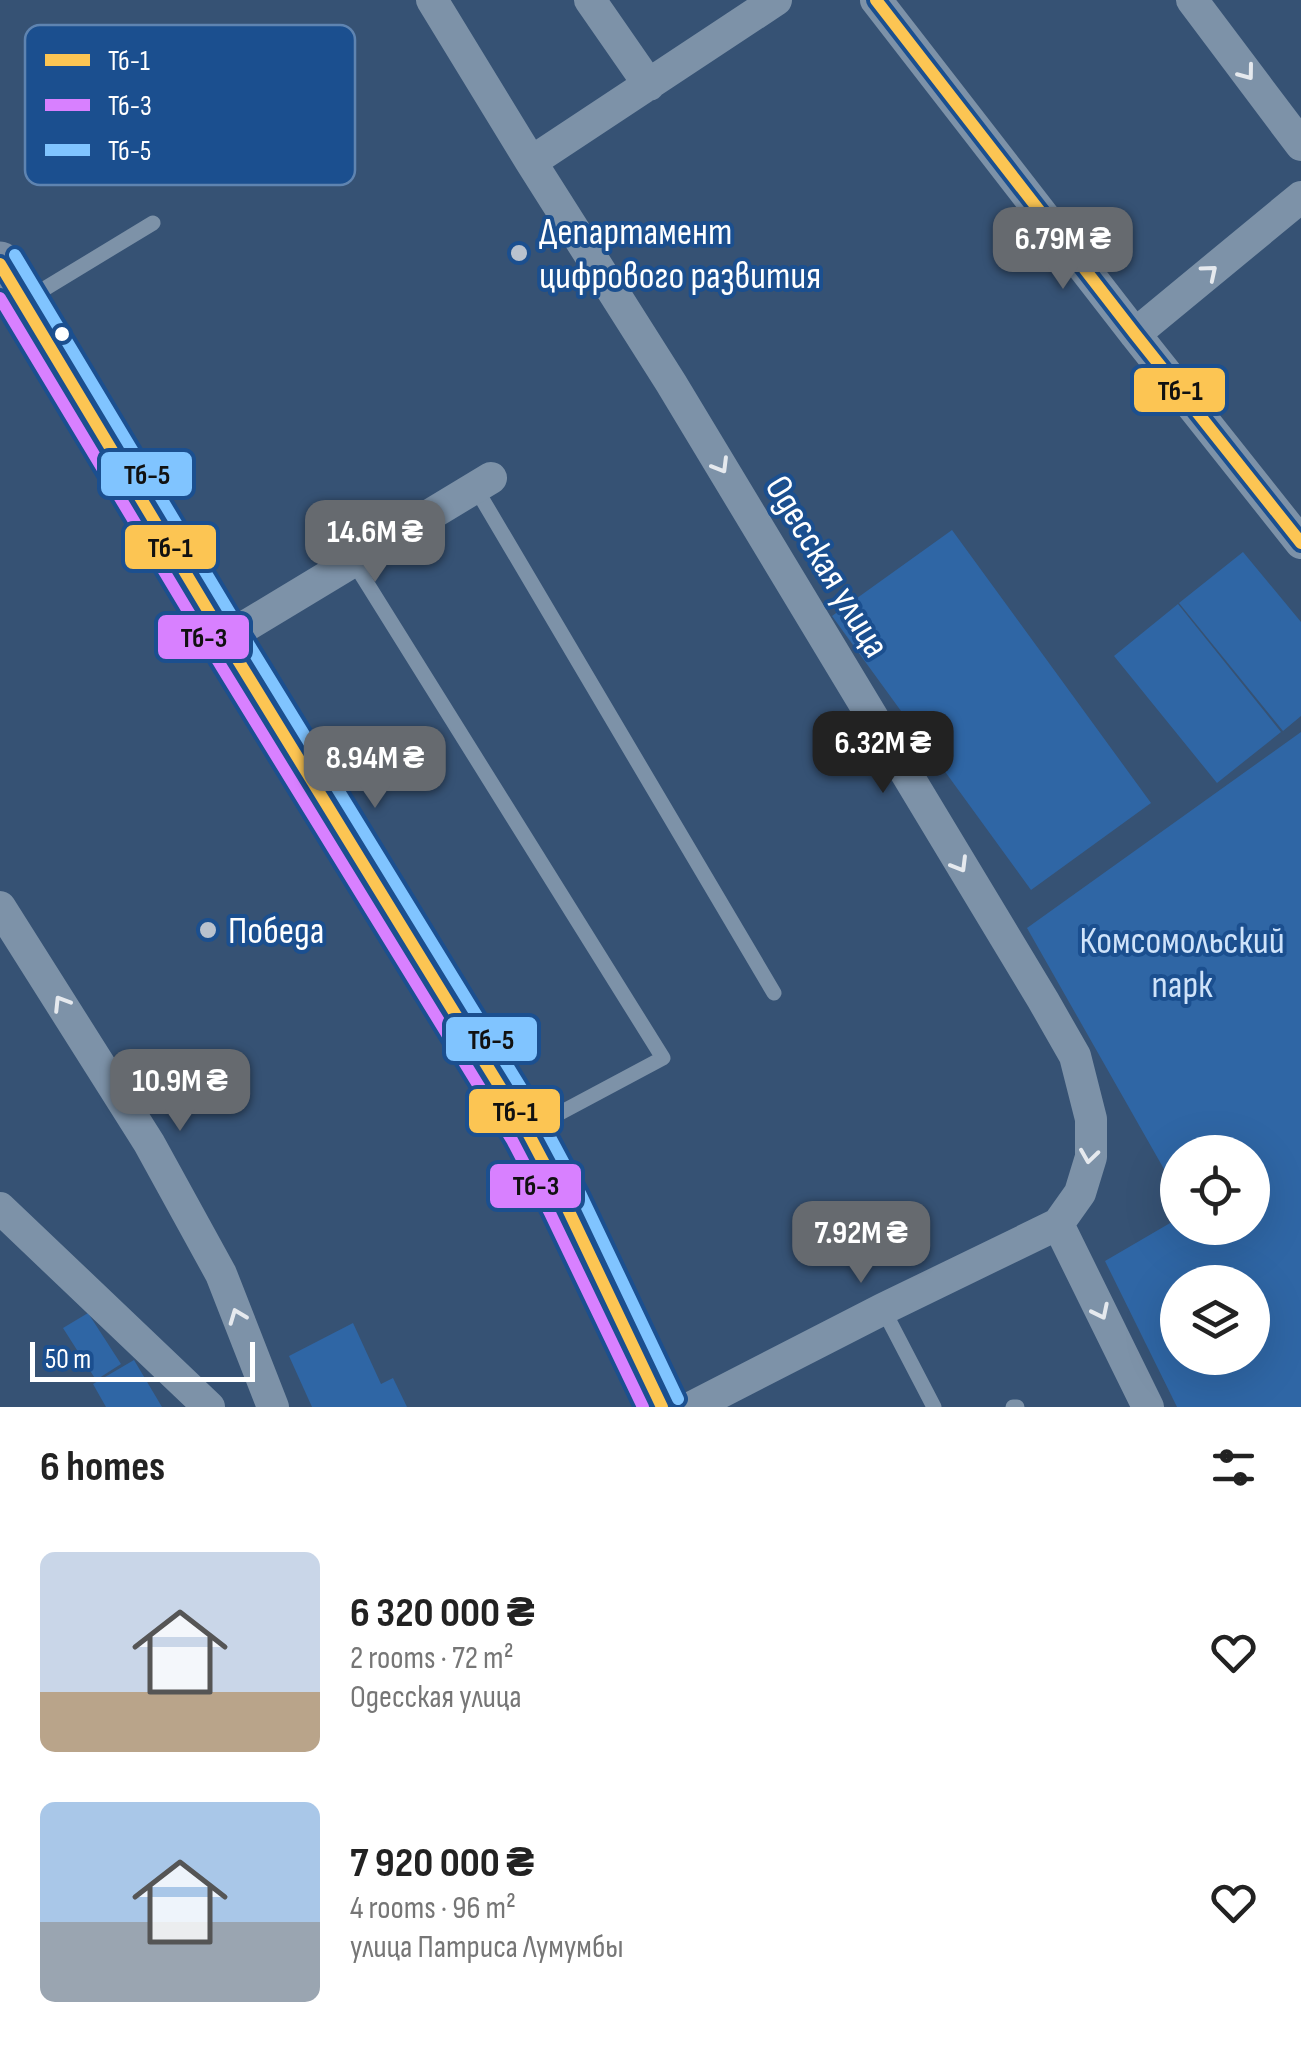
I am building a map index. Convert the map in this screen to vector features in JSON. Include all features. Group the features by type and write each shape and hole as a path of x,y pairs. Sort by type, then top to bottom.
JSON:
{"main road":[{"path":"0,264 527,1131 662,1407"}],"street":[{"name":"Одесская улица","path":"432,0 671,382 1075,1056 1091,1120 1091,1157 1080,1194 1058,1224"},
{"path":"590,0 648,85"},
{"path":"531,162 776,0"},
{"path":"876,0 1301,543"},
{"path":"1192,0 1301,145"},
{"path":"1135,334 1301,197"},
{"path":"226,638 483,482"},
{"path":"0,906 149,1143 221,1274 272,1407"},
{"path":"0,1208 209,1407"},
{"path":"692,1407 1058,1224 1148,1407"}],"lane":[{"path":"23,302 153,223"},
{"path":"483,482 774,994"},
{"path":"353,561 663,1058 527,1131"},
{"path":"883,1310 934,1407"}],"green space":[{"path":"952,530 1151,803 1031,890 832,616"},
{"path":"1243,552 1301,622 1301,716 1283,731 1179,603"},
{"path":"1178,604 1281,732 1217,783 1114,656"},
{"name":"Комсомольский парк","path":"1301,732 1301,1407 1177,1407 1161,1375 1270,1375 1270,1265 1160,1265 1160,1373 1105,1261 1160,1229 1160,1245 1270,1245 1270,1135 1160,1135 1160,1162 1027,928"},
{"path":"88,1313 121,1364 96,1380 63,1328"},
{"path":"353,1323 381,1384 393,1378 407,1407 312,1407 289,1356"},
{"path":"134,1360 162,1407 106,1407 93,1384"}],"transit line":[{"name":"Тб-1","path":"876,0 1301,543"},
{"name":"Тб-5","path":"15,255 542,1122 678,1399"},
{"name":"Тб-1","path":"0,264 527,1131 662,1407"},
{"name":"Тб-3","path":"0,298 512,1140 643,1407"}],"place":[{"name":"Департамент цифрового развития","path":"519,253"},
{"name":"Победа","path":"208,930"}]}
